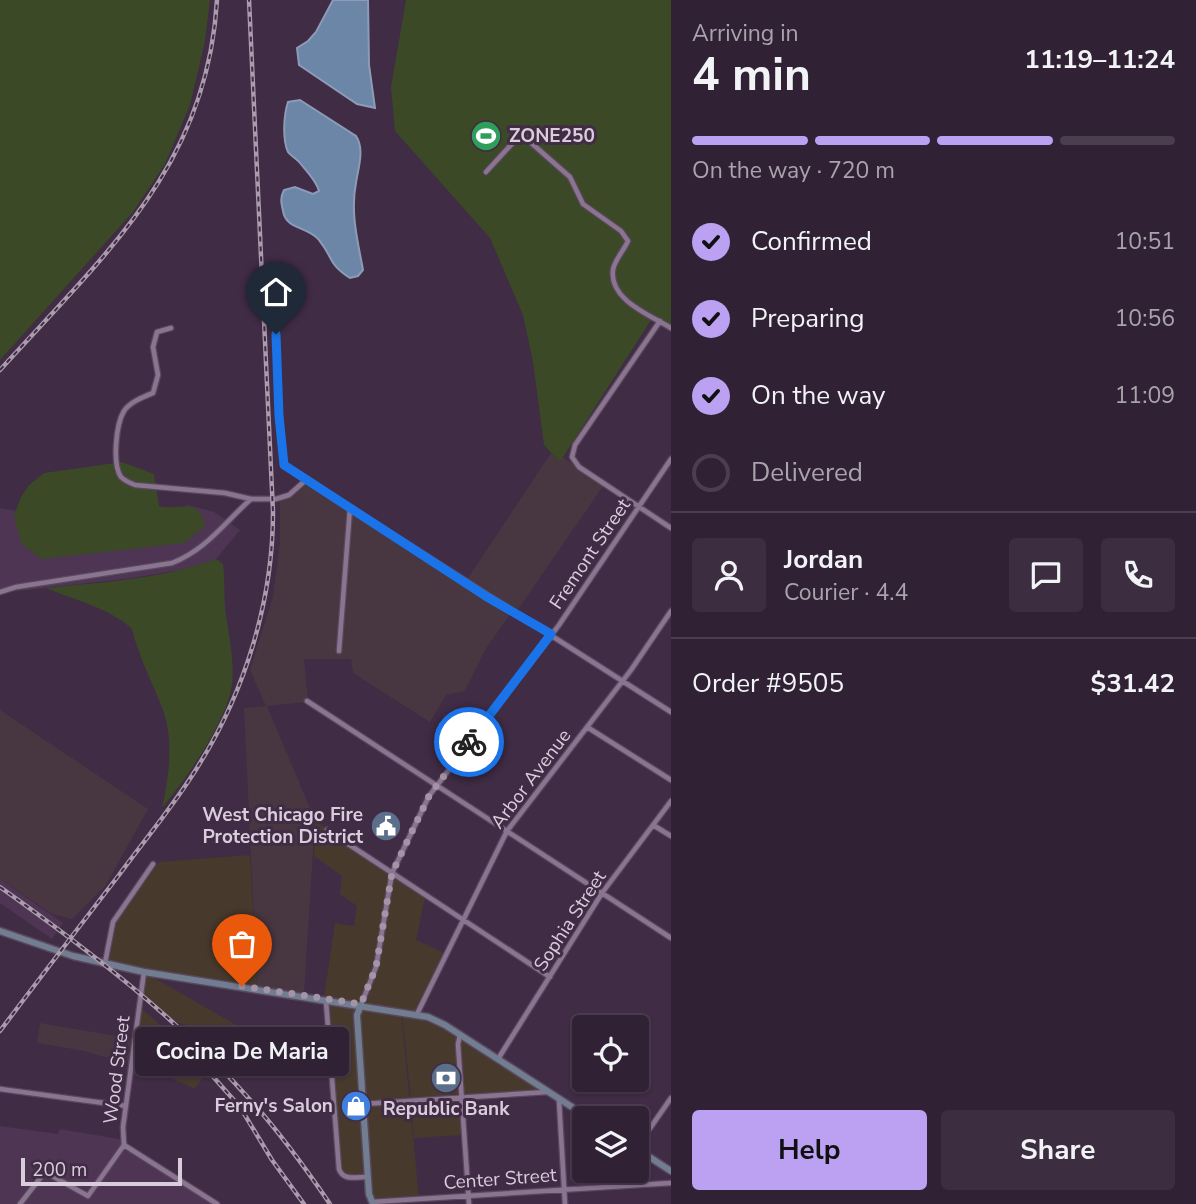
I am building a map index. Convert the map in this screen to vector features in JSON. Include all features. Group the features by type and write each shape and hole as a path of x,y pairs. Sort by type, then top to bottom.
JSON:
{"main road":[{"path":"0,931 73,956 144,972 417,1014 439,1021 572,1107"},
{"path":"361,1004 357,1015 369,1194 373,1203"},
{"path":"649,1156 671,1171"}],"street":[{"path":"486,172 521,134 570,177 583,204 621,231 628,242 613,267 613,284 620,296 671,328"},
{"path":"274,280 279,416 284,465 671,712"},
{"path":"660,321 575,445 572,457 576,465 671,528"},
{"path":"171,328 157,332 153,347 158,375 153,393 138,399 125,410 117,431 117,469 123,480 135,485 225,493 251,499 283,498 307,480"},
{"name":"Fremont Street","path":"361,1004 376,967 392,873 436,785 551,634 671,459"},
{"path":"0,592 16,587 172,563 186,558 209,542 251,499"},
{"path":"339,651 351,508"},
{"name":"Arbor Avenue","path":"417,1014 507,831 623,681 671,611"},
{"path":"307,701 671,938"},
{"path":"587,727 671,780"},
{"name":"Sophia Street","path":"498,1059 602,893 671,801"},
{"path":"653,825 671,836"},
{"path":"327,830 550,977"},
{"path":"105,963 113,922 153,864"},
{"name":"Wood Street","path":"20,1204 45,1172 88,1196 124,1145 123,1129 144,972"},
{"path":"326,999 340,1173 348,1178 368,1177"},
{"path":"460,1034 458,1044 468,1204"},
{"path":"0,1089 126,1106"},
{"path":"363,1104 548,1092"},
{"path":"649,1130 671,1098"},
{"path":"559,1099 565,1204"},
{"path":"124,1145 217,1204"},
{"name":"Center Street","path":"373,1203 671,1183"}],"shaded area":[{"path":"553,450 603,486 517,611 466,581"},
{"path":"307,482 511,613 485,650 465,691 446,695 430,722 353,673 351,659 304,659 308,700 267,706 315,820 304,993 257,986 244,708 266,706 250,670 273,597 280,543 280,501 291,497"},
{"path":"188,505 214,512 240,530 216,559 192,568 133,578 0,593 0,508 136,530"},
{"path":"0,710 148,809 106,885 72,919 52,914 0,879"},
{"path":"315,820 390,874 374,968 363,1003 324,997 335,923 354,926 357,906 340,894 342,876 314,856"},
{"path":"250,855 257,986 109,963 115,924 159,862"},
{"path":"393,875 425,897 416,940 446,954 416,1012 366,1004 378,967"},
{"path":"0,879 63,923 52,939 0,903"},
{"path":"144,972 262,1040 178,1023 140,994"},
{"path":"328,1000 401,1012 419,1198 372,1202 368,1177 348,1178 340,1173"},
{"path":"141,1008 170,1034 206,1073 195,1089 163,1074 132,1065"},
{"path":"402,1013 420,1016 459,1035 460,1097 411,1099"},
{"path":"40,1023 134,1039 130,1064 84,1051 37,1043"},
{"path":"461,1037 544,1091 463,1096 459,1045"},
{"path":"460,1099 462,1135 414,1138 411,1102"},
{"path":"0,1126 58,1134 60,1129 119,1139 125,1147 214,1204 0,1204"}],"green space":[{"path":"0,0 210,0 205,41 190,105 165,164 133,212 0,360"},
{"path":"406,0 671,0 671,328 653,317 560,462 544,445 533,362 523,315 490,238 395,131 391,87"},
{"path":"122,462 154,474 159,506 193,507 202,516 205,526 184,543 42,559 25,547 20,540 14,515 29,485 44,473"},
{"path":"216,559 223,564 225,607 232,652 232,687 224,712 209,741 162,808 168,772 166,722 132,629 103,610 46,588 154,575"}],"water":[{"path":"333,0 368,0 369,65 375,108 357,104 299,65 297,48 316,32"},
{"path":"300,100 356,136 359,141 360,159 354,205 363,270 358,276 350,278 343,273 319,240 288,222 282,208 284,190 295,187 313,194 319,191 311,176 286,147 284,127 288,102"}],"railway":[{"path":"0,370 112,246 144,204 171,160 194,112 209,59 217,0"},
{"path":"0,1031 161,820 200,763 231,705 254,642 262,610 272,545 273,512 249,0"},
{"path":"0,887 100,961 194,1042 263,1114 330,1204"},
{"path":"185,1045 240,1107 272,1160 304,1204"}],"way so far":[{"path":"242,986 361,1004 376,967 392,873 429,796 469,742"}],"place":[{"name":"ZONE250","path":"486,136"},
{"name":"West Chicago Fire Protection District","path":"386,826"},
{"name":"Cocina De Maria","path":"242,986"},
{"name":"Republic Bank","path":"446,1078"},
{"name":"Ferny's Salon","path":"356,1106"}],"route":[{"path":"276,334 284,465 487,597 551,634 469,742"}]}
